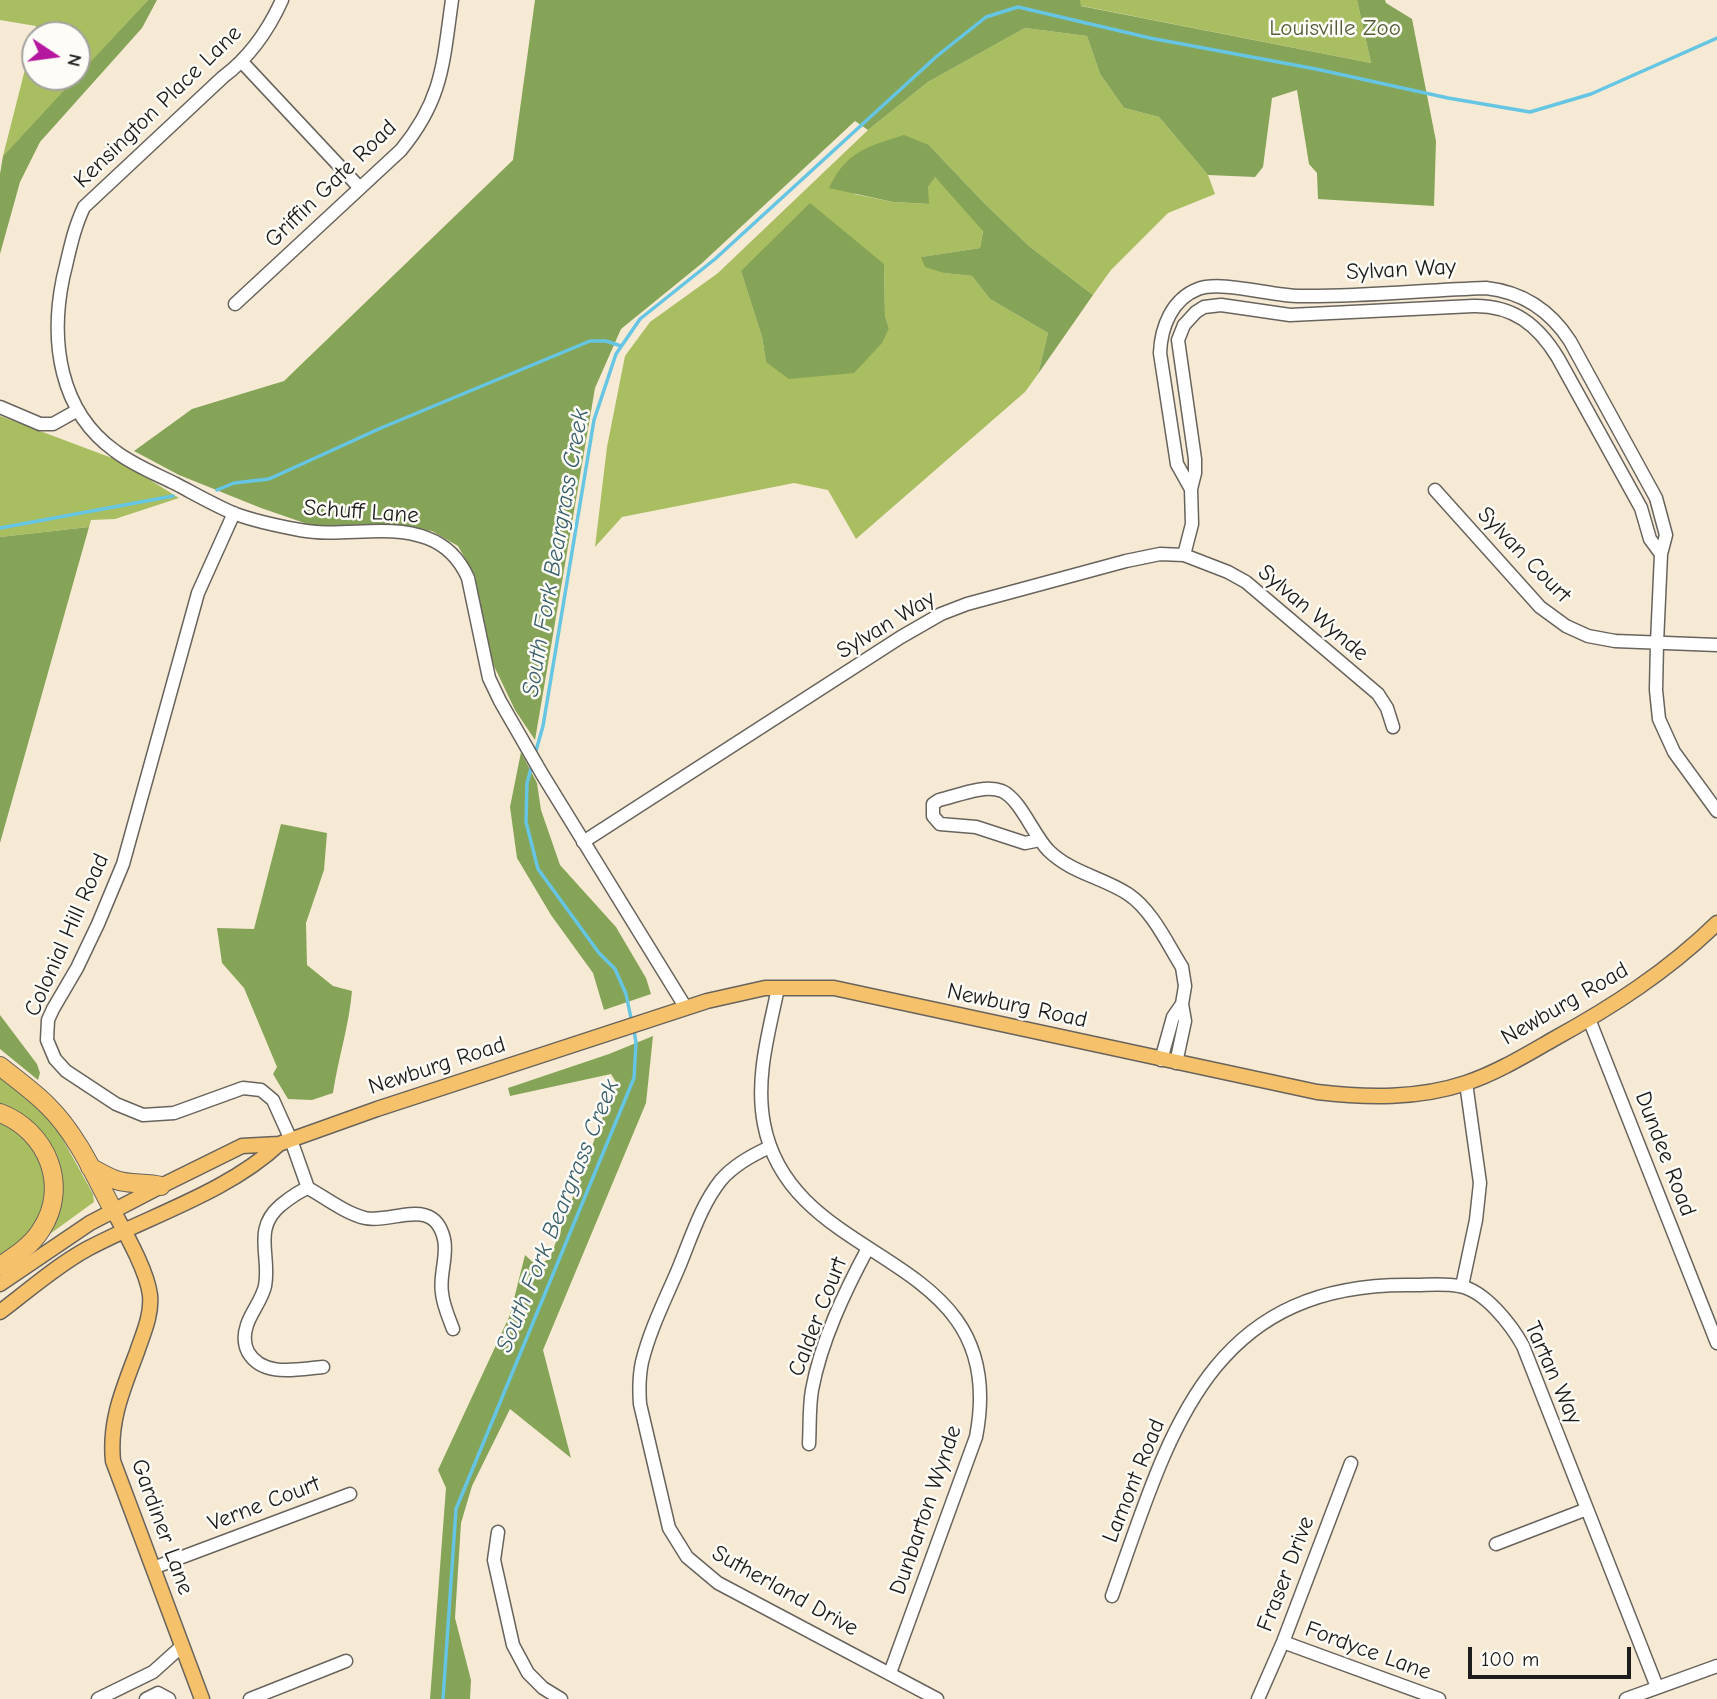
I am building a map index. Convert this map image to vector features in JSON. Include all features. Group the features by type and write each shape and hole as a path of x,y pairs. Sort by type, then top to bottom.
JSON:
{"highway":[{"path":"0,1066 48,1106 73,1138 114,1212"},
{"path":"0,1113 22,1124 41,1144 48,1156 54,1183 51,1208 41,1230 26,1247 0,1266"},
{"path":"90,1167 117,1180 161,1186"}],"main road":[{"name":"Newburg Road","path":"0,1284 90,1223 242,1146 285,1142 652,1018 742,992 778,988 834,988 1317,1092 1364,1097 1402,1096 1466,1083 1525,1055 1590,1019 1655,977 1717,923"},
{"name":"Newburg Road","path":"0,1312 86,1250 258,1164 285,1142"},
{"name":"Gardiner Lane","path":"114,1212 144,1274 150,1303 144,1331 116,1409 111,1442 116,1473 202,1699"}],"street":[{"name":"Kensington Place Lane","path":"78,410 60,367 56,330 59,298 77,222 91,201 242,62 267,28 282,0"},
{"name":"Griffin Gate Road","path":"235,303 401,150 415,133 433,100 442,67 452,0"},
{"path":"242,62 359,187"},
{"name":"Sylvan Way","path":"1191,489 1177,464 1160,354 1163,330 1173,309 1189,293 1211,286 1301,296 1486,288 1509,292 1542,308 1559,324 1656,498 1666,535 1661,554 1656,690 1663,731 1674,752 1717,811"},
{"path":"1236,307 1239,289"},
{"name":"Sylvan Way","path":"583,842 941,614 967,604 1126,561 1160,554 1184,555 1192,524 1191,489 1195,459 1178,340 1184,325 1205,307 1221,305 1290,315 1473,306 1514,312 1533,325 1548,341 1641,508 1650,539 1661,554"},
{"path":"0,407 47,425 78,410"},
{"name":"Schuff Lane","path":"78,410 89,427 114,451 234,513 320,533 413,534 426,537 443,547 464,569 475,605 489,678 542,774 686,1008"},
{"path":"1628,486 1644,478"},
{"name":"Sylvan Court","path":"1434,490 1550,616 1578,632 1599,638 1717,645"},
{"name":"Colonial Hill Road","path":"234,513 207,570 193,609 122,864 98,924 52,1009 48,1020 47,1040 55,1059 66,1071 116,1104 143,1115 174,1113 243,1088 261,1090 273,1100 285,1142"},
{"name":"Sylvan Wynde","path":"1184,555 1246,582 1378,694 1387,708 1393,727"},
{"path":"1040,839 1025,843 976,827 940,824 933,816 933,804 939,800 989,789 999,790 1017,804 1040,839 1060,860 1128,894 1140,904 1182,967 1185,1021 1168,1061"},
{"name":"Dunbarton Wynde","path":"778,988 762,1065 760,1091 764,1126 770,1147 789,1182 805,1202 822,1217 922,1283 946,1306 969,1344 980,1391 979,1422 971,1453 890,1673"},
{"name":"Dundee Road","path":"1590,1019 1717,1343"},
{"path":"1462,1286 1476,1220 1479,1182 1466,1083"},
{"path":"285,1142 308,1188 364,1217 385,1219 418,1213 433,1220 444,1237 442,1293 453,1329"},
{"name":"Sutherland Drive","path":"770,1147 747,1158 729,1172 708,1202 649,1337 640,1373 640,1404 669,1528 687,1557 718,1583 937,1699"},
{"path":"308,1188 297,1192 273,1211 265,1225 265,1285 248,1322 245,1339 250,1355 264,1367 323,1367"},
{"name":"Calder Court","path":"808,1444 812,1391 819,1363 868,1248"},
{"name":"Lamont Road","path":"1112,1596 1170,1439 1202,1385 1242,1339 1284,1310 1334,1292 1399,1285 1462,1286"},
{"name":"Tartan Way","path":"1462,1286 1494,1308 1518,1336 1657,1686"},
{"name":"Fraser Drive","path":"1258,1699 1283,1642 1351,1463"},
{"name":"Verne Court","path":"153,1568 350,1494"},
{"path":"1496,1544 1587,1509"},
{"path":"498,1532 494,1560 513,1644 528,1673 543,1688 561,1699"},
{"name":"Fordyce Lane","path":"1283,1642 1413,1695 1439,1699"},
{"path":"98,1699 153,1672 182,1646"},
{"path":"250,1699 346,1661"},
{"path":"1626,1699 1717,1665"},
{"path":"146,1699 159,1693 169,1699"}],"green space":[{"path":"0,0 148,0 91,62 91,21 21,21 21,24 0,20"},
{"path":"148,0 157,0 142,28 91,85 91,61"},
{"path":"535,0 1080,0 1081,6 1371,63 1357,0 1385,0 1412,19 1436,141 1434,206 1318,199 1317,173 1309,164 1297,90 1272,98 1263,167 1255,177 1208,175 1159,117 1124,108 1100,74 1087,36 1025,28 928,82 868,130 855,121 701,264 621,329 595,388 535,740 515,710 494,666 483,627 475,576 458,546 432,531 377,524 319,528 179,475 134,451 192,409 284,381 513,160"},
{"name":"Louisville Zoo","path":"1052,0 1357,0 1371,63"},
{"path":"1025,28 1087,36 1100,74 1124,108 1159,117 1208,175 1215,194 1168,213 1111,270 1093,295 1029,246 929,145 854,194 893,202 928,204 928,187 934,176 960,202 983,230 980,248 922,257 944,273 972,276 990,299 1048,333 1038,374 1025,392 856,539 828,490 794,483 622,517 595,547 607,447 625,356 650,322 718,273 868,130 928,82","holes":["884,264 885,316 889,328 766,362 762,337 741,271"]},
{"path":"21,85 21,91 64,91 3,156"},
{"path":"63,91 86,91 40,142 20,182 0,254 0,174 3,156"},
{"path":"904,135 929,145 1029,246 1093,295 1038,374 1048,333 990,299 972,276 944,273 925,267 921,257 980,248 983,231 935,177 928,187 929,204 893,202 829,188 851,158 869,147"},
{"path":"810,203 884,264 885,316 889,328 882,343 854,373 789,379 766,362 762,337 741,271"},
{"path":"0,416 120,461 179,498 115,519 91,520 89,527 0,537"},
{"path":"89,527 0,843 0,537"},
{"path":"521,752 537,783 541,810 560,865 616,927 646,978 651,994 604,1010 593,973 551,915 517,858 510,807"},
{"path":"281,824 327,833 324,870 306,923 307,965 333,986 352,991 333,1093 312,1100 288,1099 273,1074 277,1067 244,988 222,963 217,928 254,929"},
{"path":"0,1015 37,1064 40,1073 38,1080 0,1049"},
{"path":"653,1036 646,1103 543,1350 571,1458 510,1409 472,1486 461,1523 455,1618 471,1680 470,1699 430,1699 446,1488 438,1470 510,1315 525,1255 537,1266 550,1258 616,1082 611,1074 510,1096 508,1088"},
{"path":"0,1077 56,1127 93,1194 94,1202 43,1239 60,1185 0,1106"},
{"path":"0,1120 27,1140 42,1169 45,1186 39,1218 30,1233 0,1257"}],"waterway":[{"name":"South Fork Beargrass Creek","path":"535,754 543,726 594,420 616,354 640,319 715,259 937,56 986,17 1018,7 1150,38 1530,112 1591,94 1717,38"},
{"path":"217,490 234,483 269,479 381,428 590,341 606,341 621,346"},
{"path":"0,528 173,496"},
{"name":"South Fork Beargrass Creek","path":"532,765 527,783 526,822 538,869 599,953 615,969 626,994 632,1023"},
{"name":"South Fork Beargrass Creek","path":"443,1699 456,1509 634,1078 634,1030"}]}
